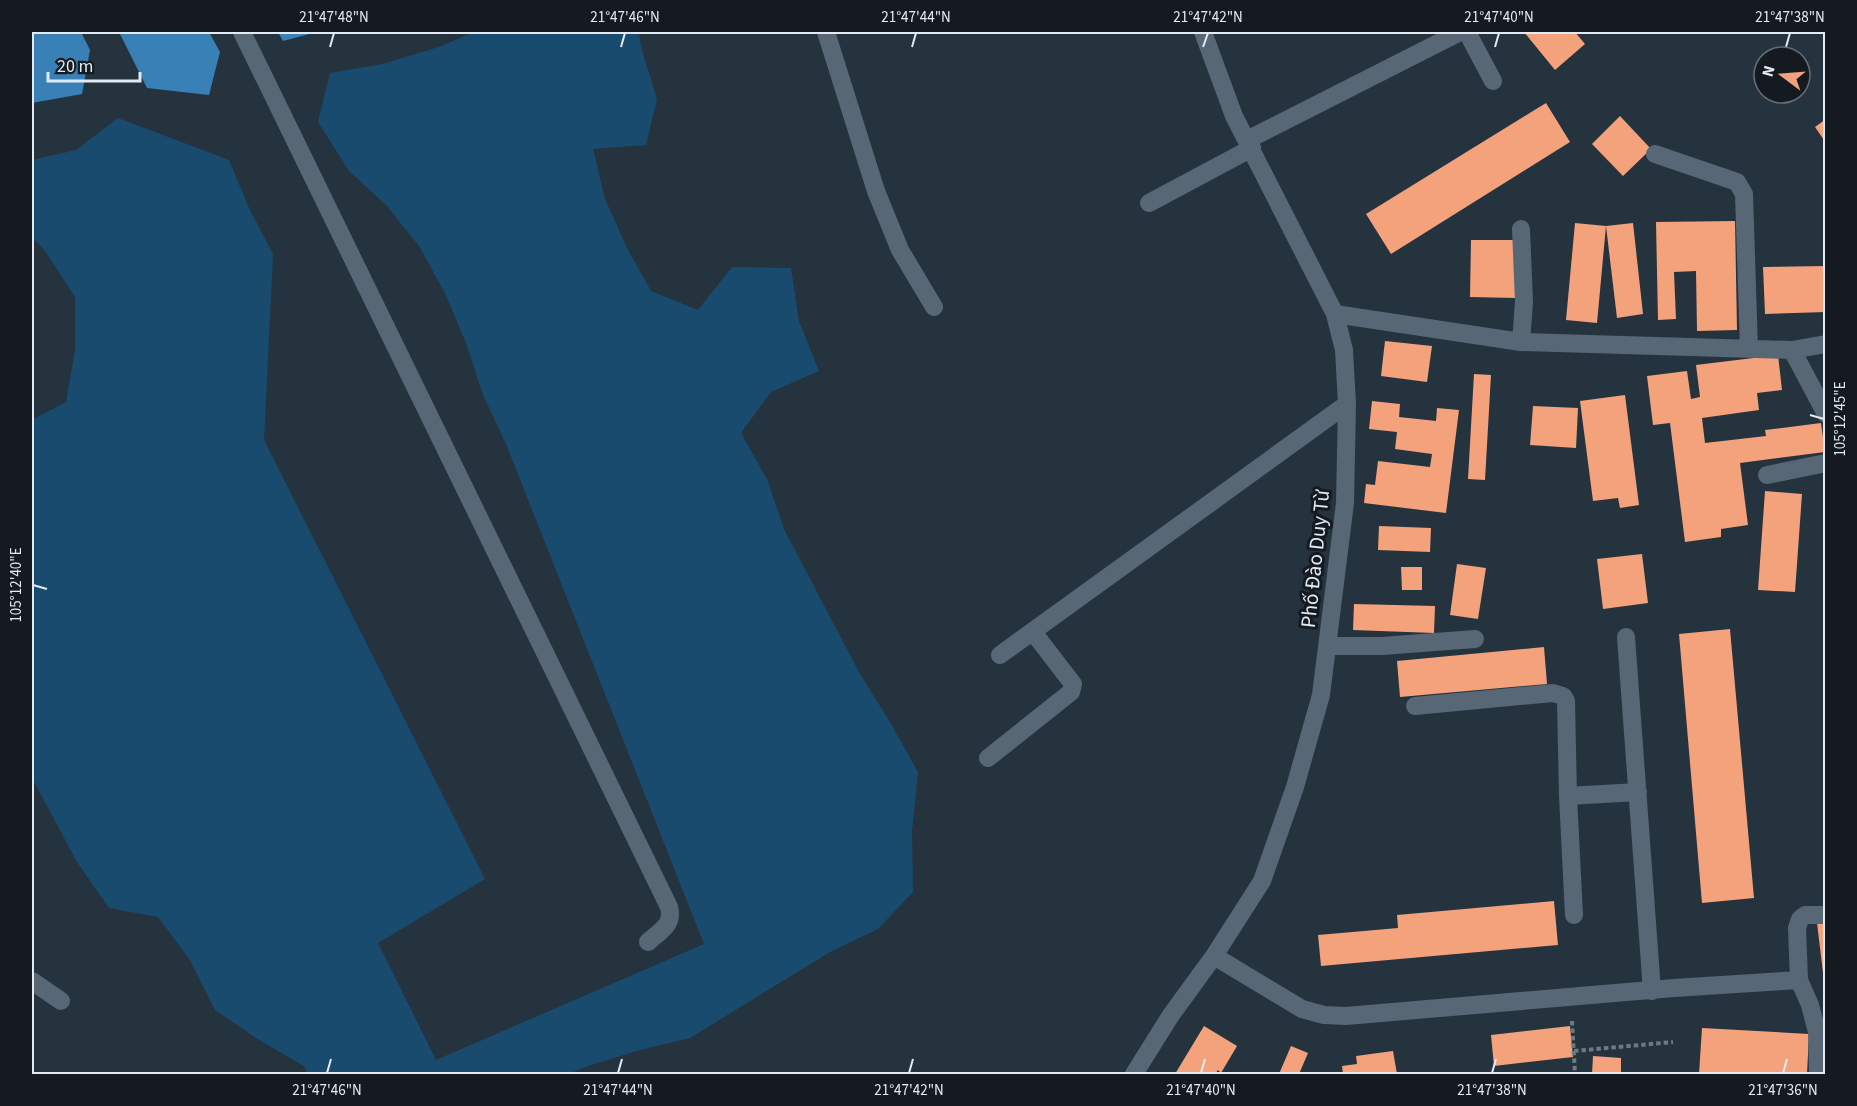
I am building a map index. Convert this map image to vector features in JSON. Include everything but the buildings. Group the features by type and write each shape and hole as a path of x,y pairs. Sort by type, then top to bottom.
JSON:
{"street":[{"path":"242,32 669,907 670,922 648,942"},
{"path":"826,32 876,191 900,250 934,307"},
{"name":"Phố Đào Duy Từ","path":"1134,1074 1262,881 1295,787 1321,694 1346,503 1347,404 1344,350 1335,314 1233,116 1203,32"},
{"path":"1149,203 1249,144 1460,32"},
{"path":"1467,32 1492,81"},
{"path":"1655,154 1737,182 1744,194 1749,349"},
{"path":"1521,229 1524,302 1521,342"},
{"path":"1335,314 1521,342 1791,350 1826,345"},
{"path":"1791,350 1826,414"},
{"path":"1000,655 1347,404"},
{"path":"1767,475 1826,463"},
{"path":"988,758 1071,692 1073,684 1033,632"},
{"path":"1626,637 1652,991"},
{"path":"1328,646 1382,646 1475,639"},
{"path":"1415,706 1553,693 1563,696 1566,701 1574,915"},
{"path":"1568,796 1638,792"},
{"path":"1818,1074 1817,1032 1799,980 1798,923 1806,915 1826,915"},
{"path":"1214,956 1302,1009 1324,1015 1346,1016 1674,988 1799,980"},
{"path":"32,981 61,1001"}],"path":[{"path":"1571,997 1575,1074"},
{"path":"1574,1051 1673,1042"}],"shaded area":[{"path":"32,32 81,32 90,50 82,94 32,103"},
{"path":"119,32 209,32 220,52 209,95 147,88"},
{"path":"278,32 317,32 283,41"},
{"path":"474,32 639,32 641,47 657,99 646,145 593,149 605,199 627,248 651,291 698,310 732,267 791,268 799,321 819,371 771,392 741,433 767,479 784,529 860,674 918,772 912,831 913,892 878,929 830,952 690,1038 640,1050 568,1074 308,1074 304,1066 259,1040 215,1010 190,960 158,917 109,908 77,862 32,778 32,420 66,402 75,350 75,297 46,252 32,237 32,160 76,150 118,118 229,160 249,208 273,254 264,440 485,879 378,943 436,1060 704,944 506,444 483,395 466,343 445,293 419,246 386,205 349,171 318,122 330,73 382,64 439,47"}]}
